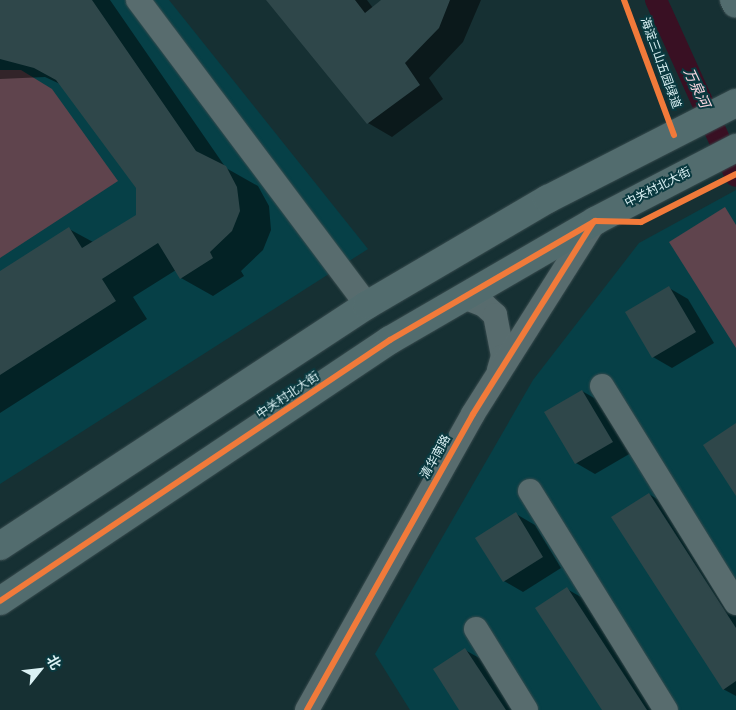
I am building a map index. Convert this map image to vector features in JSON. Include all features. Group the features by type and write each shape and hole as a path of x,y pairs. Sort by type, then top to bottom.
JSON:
{"main road":[{"path":"734,0 736,4"},
{"path":"0,546 367,305 548,198 734,104"},
{"name":"中关村北大街","path":"0,600 390,340 595,221 736,148"}],"street":[{"path":"138,0 367,305"},
{"name":"清华南路","path":"307,710 497,376 595,221"},
{"path":"464,297 484,305 495,315 503,356 497,376"},
{"path":"602,386 736,603"},
{"path":"530,491 666,710"},
{"path":"476,629 526,710"}],"shaded area":[{"path":"0,0 169,0 368,249 0,484"},
{"path":"0,70 21,70 52,89 118,181 0,258"},
{"path":"736,190 736,710 410,710 375,654 533,380 639,243"},
{"path":"725,207 736,225 736,348 669,242"}],"building":[{"path":"0,0 92,0 196,151 226,166 237,187 240,211 232,231 210,252 213,258 180,279 158,243 102,279 116,301 0,375 0,271 69,227 82,248 136,215 136,188 56,80 34,68 0,59"},
{"path":"266,0 355,0 365,13 381,0 450,0 439,28 405,63 420,85 367,124"},
{"path":"669,286 696,332 652,358 625,312"},
{"path":"582,390 613,442 575,464 544,412"},
{"path":"736,423 736,496 703,445"},
{"path":"649,493 736,628 736,681 723,690 611,517"},
{"path":"516,512 543,557 503,582 475,538"},
{"path":"567,587 647,710 602,710 535,608"},
{"path":"465,648 506,710 459,710 433,669"}],"waterway":[{"name":"万泉河","path":"656,0 736,176"}],"cycle path":[{"name":"海淀三山五园绿道","path":"624,0 674,135"},
{"path":"595,221 641,222 736,174"},
{"path":"0,601 390,340 595,221"},
{"path":"307,710 473,414 593,223"}]}
